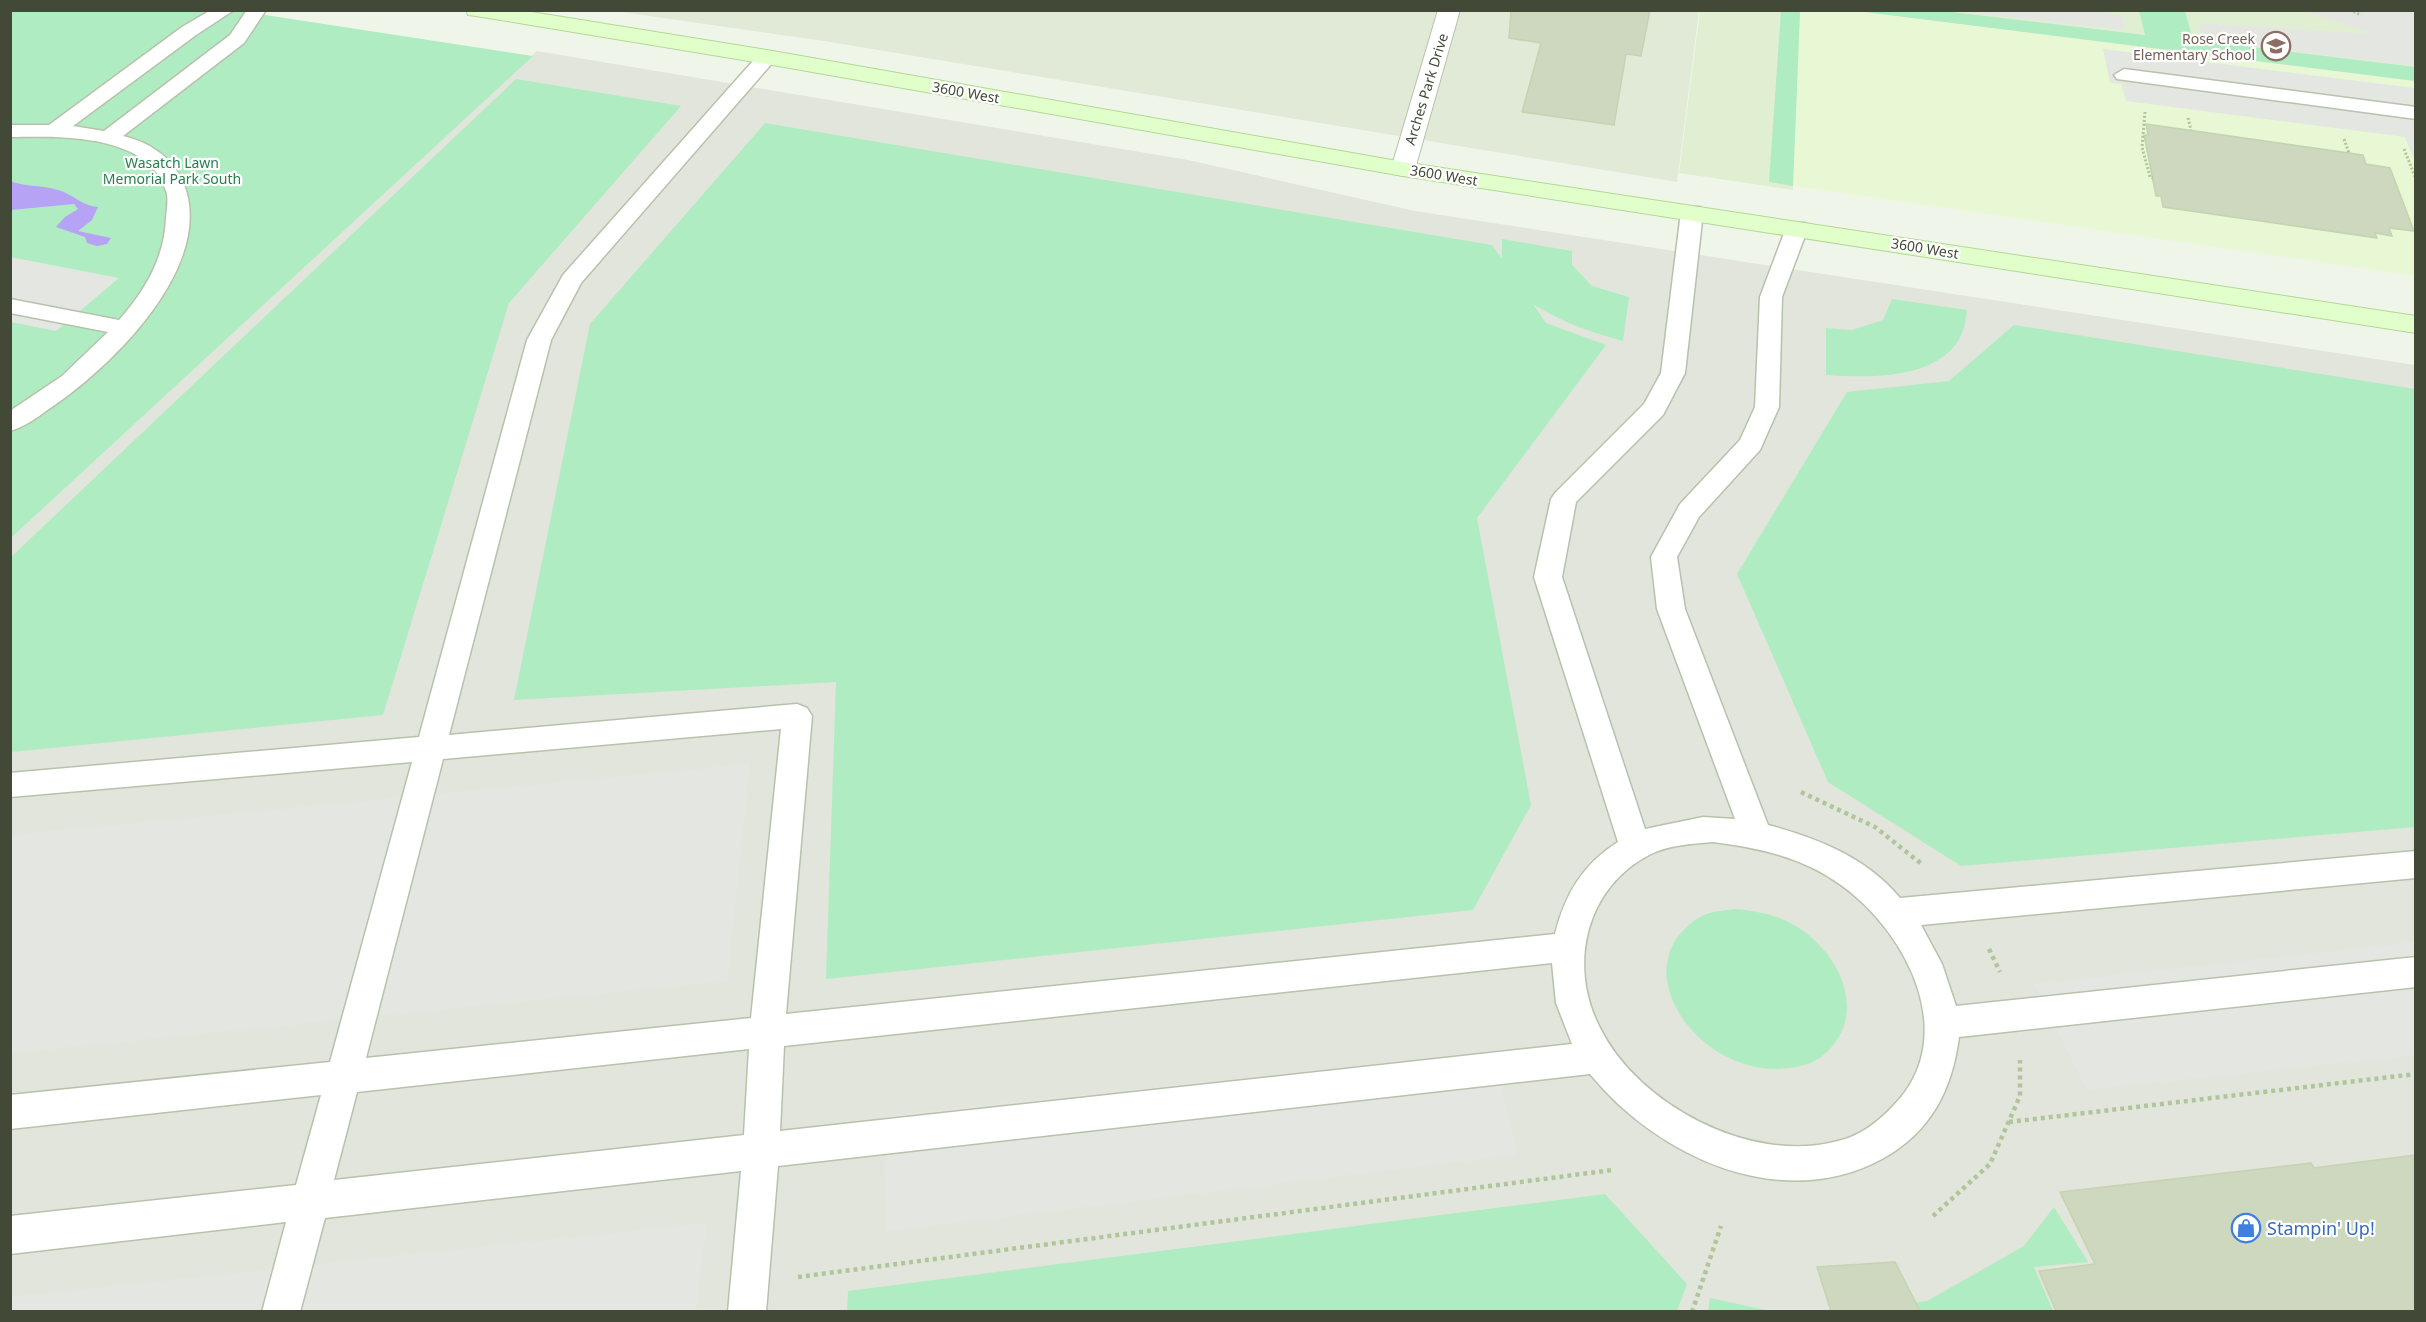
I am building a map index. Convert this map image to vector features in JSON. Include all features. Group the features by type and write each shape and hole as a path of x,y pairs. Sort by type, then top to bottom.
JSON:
{"main road":[{"name":"3600 West","path":"476,10 767,57 1403,169 2415,325"}],"street":[{"name":"Arches Park Drive","path":"1403,169 1449,10"}],"lane":[{"path":"56,129 189,31 225,10"},
{"path":"110,136 237,39 257,10"},
{"path":"281,1311 539,340 571,280 767,57"},
{"path":"2124,75 2415,113"},
{"path":"10,131 56,129 110,136 151,153 172,178 181,208 174,244 157,287 123,328 70,382 10,423"},
{"path":"1635,847 1548,577 1564,499 1654,409 1673,373 1692,212"},
{"path":"1756,833 1671,609 1664,557 1689,511 1751,444 1767,407 1772,297 1797,228"},
{"path":"10,306 123,328"},
{"path":"10,785 797,716 767,1032 761,1150 747,1311"},
{"path":"1713,829 1756,833 1807,849 1854,876 1895,913 1928,966 1944,1023 1938,1074 1913,1116 1871,1148 1818,1163 1755,1160 1694,1139 1639,1104 1598,1057 1571,1002 1566,947 1578,905 1601,872 1635,847 1672,833 1713,829"},
{"path":"1895,913 2415,864"},
{"path":"10,1112 1566,947"},
{"path":"1944,1023 2415,972"},
{"path":"10,1235 1598,1057"}],"path":[{"path":"2350,10 2361,15"},
{"path":"2144,106 2147,121 2142,142 2147,169 2150,177 2153,178"},
{"path":"2008,1122 2415,1074"},
{"path":"797,1288 798,1276 1612,1170"},
{"path":"1692,1311 1721,1227"}],"shaded area":[{"path":"2081,10 2123,15 2124,30 1955,11"},
{"path":"614,11 1699,11 1677,182 824,41"},
{"path":"1700,11 1800,11 1793,190 1679,173"},
{"path":"1800,11 1857,11 2415,81 2415,276 1793,186"},
{"name":"Rose Creek Elementary School","path":"1857,11 2415,11 2415,81"},
{"path":"2304,11 2415,11 2415,66 2204,40 2200,23 2373,34"},
{"path":"2103,49 2415,88 2415,162 2405,137 2126,101 2121,84 2110,83"},
{"path":"537,51 1188,160 1415,211 2415,365 2415,1311 11,1312 11,538"},
{"path":"10,181 58,190 98,207 92,220 78,231 111,238 107,244 97,246 87,243 85,237 56,227 65,217 78,209 74,204 11,210"},
{"path":"10,257 119,278 56,331 11,322"},
{"path":"750,764 727,981 11,1053 11,835"},
{"path":"2415,942 2415,1055 2087,1090 2034,984"},
{"path":"1492,1051 1517,1155 887,1231 884,1116"},
{"path":"707,1223 696,1311 11,1312 10,1297"}],"green space":[{"name":"Wasatch Lawn Memorial Park South","path":"11,11 240,11 533,56 11,538"},
{"path":"1781,11 1800,11 1793,186 1769,182"},
{"path":"1857,11 1944,11 2145,35 2139,11 2185,11 2193,40 2415,67 2415,81"},
{"path":"516,79 681,106 509,303 383,715 11,752 11,557"},
{"path":"765,123 1492,245 1502,259 1502,239 1572,251 1572,265 1592,286 1629,297 1623,341 1576,326 1533,304 1546,323 1606,345 1477,518 1531,805 1473,910 826,979 836,682 514,700 590,324"},
{"path":"1892,299 1967,310 1962,333 1952,348 1939,360 1922,368 1882,375 1826,375 1826,328 1852,330 1883,320"},
{"path":"2014,325 2415,389 2415,827 1961,866 1828,782 1737,574 1847,392 1949,381"},
{"path":"1735,909 1764,914 1792,924 1824,950 1836,967 1844,985 1847,1004 1845,1023 1836,1041 1821,1057 1811,1063 1778,1069 1759,1068 1740,1063 1723,1055 1693,1031 1681,1016 1672,999 1666,970 1669,953 1677,938 1699,917"},
{"path":"1605,1194 1687,1284 1677,1311 847,1311 848,1291"},
{"path":"2054,1207 2088,1262 2034,1267 2053,1311 1835,1312 1927,1301 2024,1246"},
{"path":"1710,1298 1770,1311 1708,1311"}],"building":[{"path":"1511,10 1650,10 1641,56 1626,54 1614,125 1522,112 1541,43 1509,38"},
{"path":"2146,124 2363,155 2366,164 2390,168 2414,231 2389,228 2392,236 2375,233 2377,238 2163,207 2161,196 2156,196 2144,135 2148,135"},
{"name":"Stampin' Up!","path":"2415,1155 2415,1311 2056,1311 2039,1271 2095,1264 2060,1192 2311,1163 2314,1168"},
{"path":"1895,1262 1920,1311 1831,1311 1817,1267"}],"place":[{"name":"Rose Creek Elementary School","path":"2276,46"},
{"name":"Stampin' Up!","path":"2246,1228"}]}
